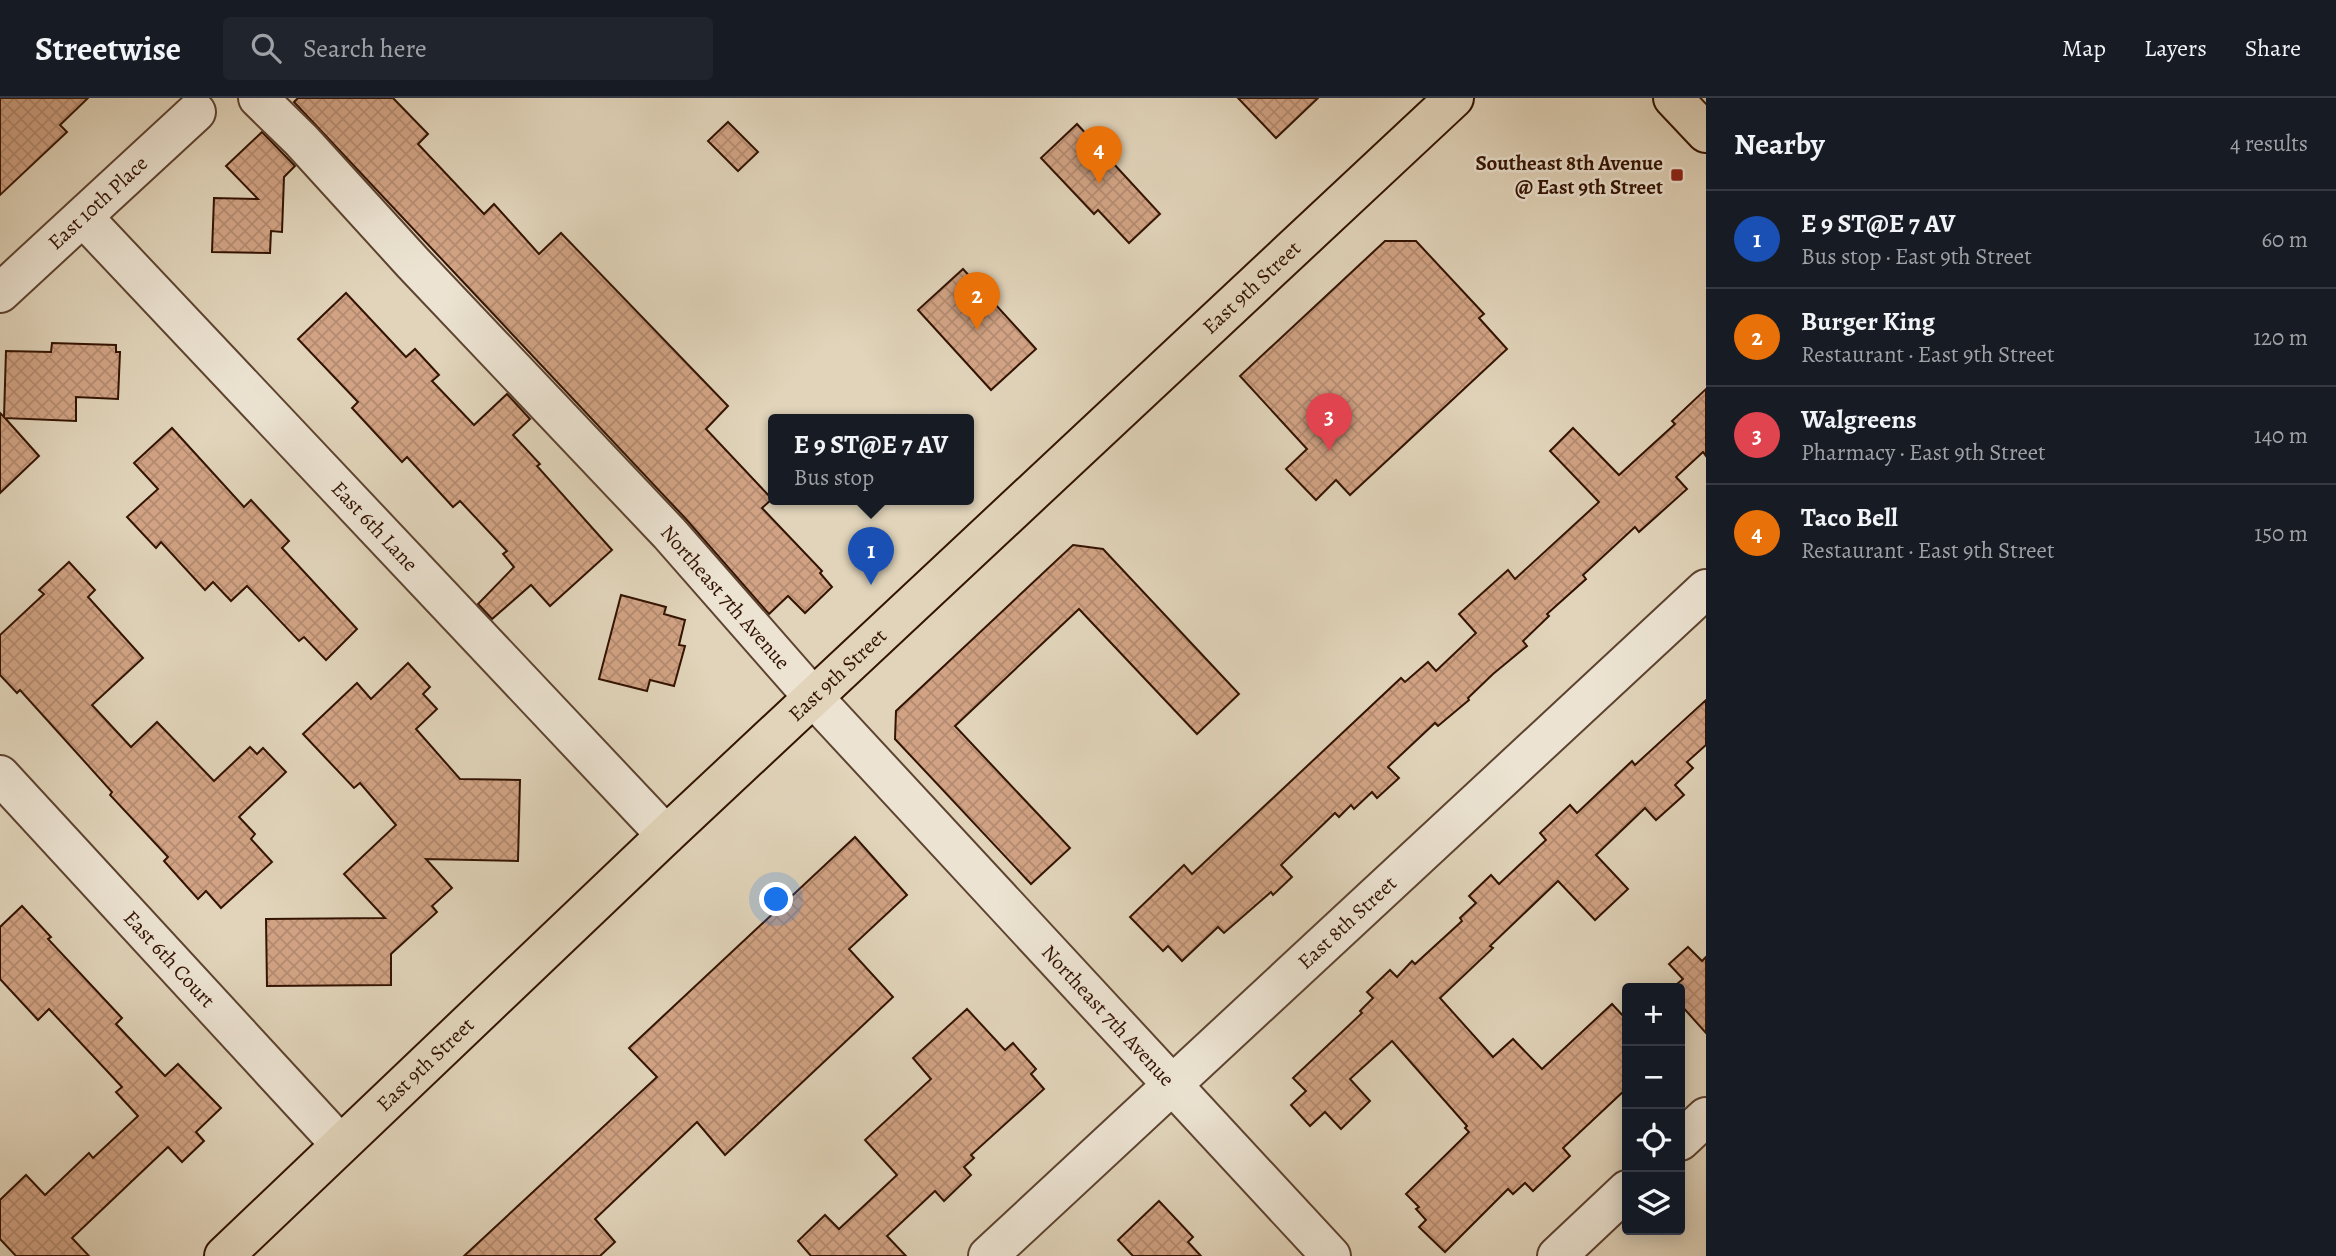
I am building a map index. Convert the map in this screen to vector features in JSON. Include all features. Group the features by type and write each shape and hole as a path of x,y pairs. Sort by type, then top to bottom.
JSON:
{"main road":[{"name":"East 9th Street","path":"224,1256 666,835 1454,98"},
{"path":"1673,98 1706,133"}],"street":[{"name":"Northeast 7th Avenue","path":"258,98 301,140 669,533 813,697 1331,1256"},
{"name":"East 10th Place","path":"0,293 196,112"},
{"name":"East 6th Lane","path":"83,217 666,835"},
{"name":"East 8th Street","path":"988,1256 1706,589"},
{"name":"East 6th Court","path":"0,775 340,1144"},
{"path":"1685,1137 1706,1117"},
{"path":"1557,1256 1622,1195"}],"building":[{"path":"0,98 88,98 60,125 67,132 0,195"},
{"path":"298,98 393,98 428,134 418,144 484,214 494,204 539,254 561,233 728,406 706,429 768,495 768,503 762,508 822,571 820,573 832,587 805,613 788,596 769,614 685,518 294,102"},
{"path":"1238,98 1318,98 1276,138"},
{"path":"728,122 758,152 738,171 708,141"},
{"path":"1077,124 1160,214 1129,243 1098,210 1094,214 1041,158"},
{"path":"262,132 295,166 284,177 282,232 271,231 270,253 212,252 214,198 258,199 226,166"},
{"path":"1385,241 1416,241 1484,314 1479,318 1507,349 1350,495 1336,480 1316,500 1286,469 1307,449 1240,376"},
{"path":"963,269 1036,349 991,390 918,310"},
{"path":"346,293 406,357 415,349 439,375 432,381 474,425 507,394 530,419 513,435 612,550 550,606 531,585 492,619 478,604 514,567 503,554 507,551 460,501 453,507 407,457 402,462 352,408 358,402 298,339"},
{"path":"52,343 116,345 116,352 120,352 118,399 76,397 76,421 5,418 39,456 0,493 0,413 4,417 6,351 51,352"},
{"path":"1706,389 1706,456 1703,452 1676,477 1687,489 1639,532 1635,527 1583,575 1586,579 1547,614 1549,616 1523,641 1527,646 1493,674 1469,700 1438,726 1435,723 1388,767 1399,778 1377,798 1372,792 1354,809 1351,805 1339,817 1335,813 1281,865 1292,877 1273,895 1271,892 1224,933 1218,927 1182,961 1168,946 1163,951 1130,917 1184,865 1192,874 1401,678 1405,682 1428,662 1436,671 1476,633 1459,614 1508,570 1515,579 1599,502 1550,451 1573,428 1619,475 1675,424 1672,421"},
{"path":"172,428 244,507 251,500 289,541 282,548 357,629 326,660 304,637 299,641 247,586 231,601 213,582 205,590 161,542 156,548 127,517 158,489 134,463"},
{"path":"1073,545 1103,549 1239,694 1197,734 1079,609 955,726 1070,848 1031,884 895,739 896,711"},
{"path":"69,562 95,590 88,597 143,658 92,705 131,747 157,722 214,781 250,747 257,754 263,748 286,772 239,817 255,834 251,839 272,862 221,908 206,891 198,899 164,861 168,857 110,795 112,792 20,690 17,693 0,675 0,635 44,594 39,590"},
{"path":"621,595 666,607 664,614 685,620 679,645 685,646 674,686 650,680 647,691 599,679"},
{"path":"408,663 430,687 423,694 437,709 416,729 460,779 520,780 518,861 426,859 452,888 432,906 437,912 391,954 391,985 267,986 266,919 385,918 344,874 396,825 360,783 354,788 303,734 357,683 371,699"},
{"path":"1706,700 1706,745 1687,762 1693,768 1675,785 1684,795 1656,820 1645,808 1596,855 1628,889 1595,920 1558,881 1440,998 1493,1057 1513,1039 1542,1069 1612,1004 1622,1015 1622,1093 1563,1148 1570,1156 1533,1191 1525,1183 1513,1194 1508,1189 1445,1252 1419,1227 1426,1220 1416,1209 1419,1207 1406,1194 1469,1132 1465,1128 1467,1126 1392,1041 1350,1079 1370,1101 1341,1129 1325,1112 1310,1126 1291,1105 1306,1091 1293,1078 1362,1013 1360,1011 1373,998 1367,992 1390,970 1397,977 1412,961 1415,964 1462,921 1460,918 1476,903 1469,896 1491,875 1499,884 1546,840 1540,833 1570,805 1577,813 1632,761 1635,765"},
{"path":"855,837 907,895 849,949 893,997 725,1155 697,1122 595,1219 615,1242 600,1256 464,1256 657,1077 629,1048"},
{"path":"22,906 51,937 48,939 122,1018 116,1024 165,1076 178,1064 221,1108 196,1132 204,1141 182,1162 168,1147 72,1238 89,1256 16,1256 0,1239 0,1200 26,1175 45,1195 89,1153 93,1158 138,1116 116,1092 122,1087 49,1009 38,1020 0,979 0,927"},
{"path":"1688,947 1702,961 1706,957 1706,1033 1685,1010 1685,983 1678,983 1683,979 1669,964"},
{"path":"967,1009 1005,1050 1013,1043 1036,1069 1031,1074 1044,1089 971,1155 974,1158 964,1167 971,1175 944,1201 935,1191 887,1236 906,1256 811,1256 798,1241 825,1215 839,1229 897,1175 865,1140 931,1079 913,1058"},
{"path":"1159,1201 1193,1237 1188,1242 1201,1256 1133,1256 1118,1240"}],"place":[{"name":"Southeast 8th Avenue @ East 9th Street","path":"1677,175"},
{"name":"Taco Bell","path":"1099,184"},
{"name":"Burger King","path":"977,330"},
{"name":"Walgreens","path":"1329,451"},
{"name":"E 9 ST@E 7 AV","path":"871,585"}]}
